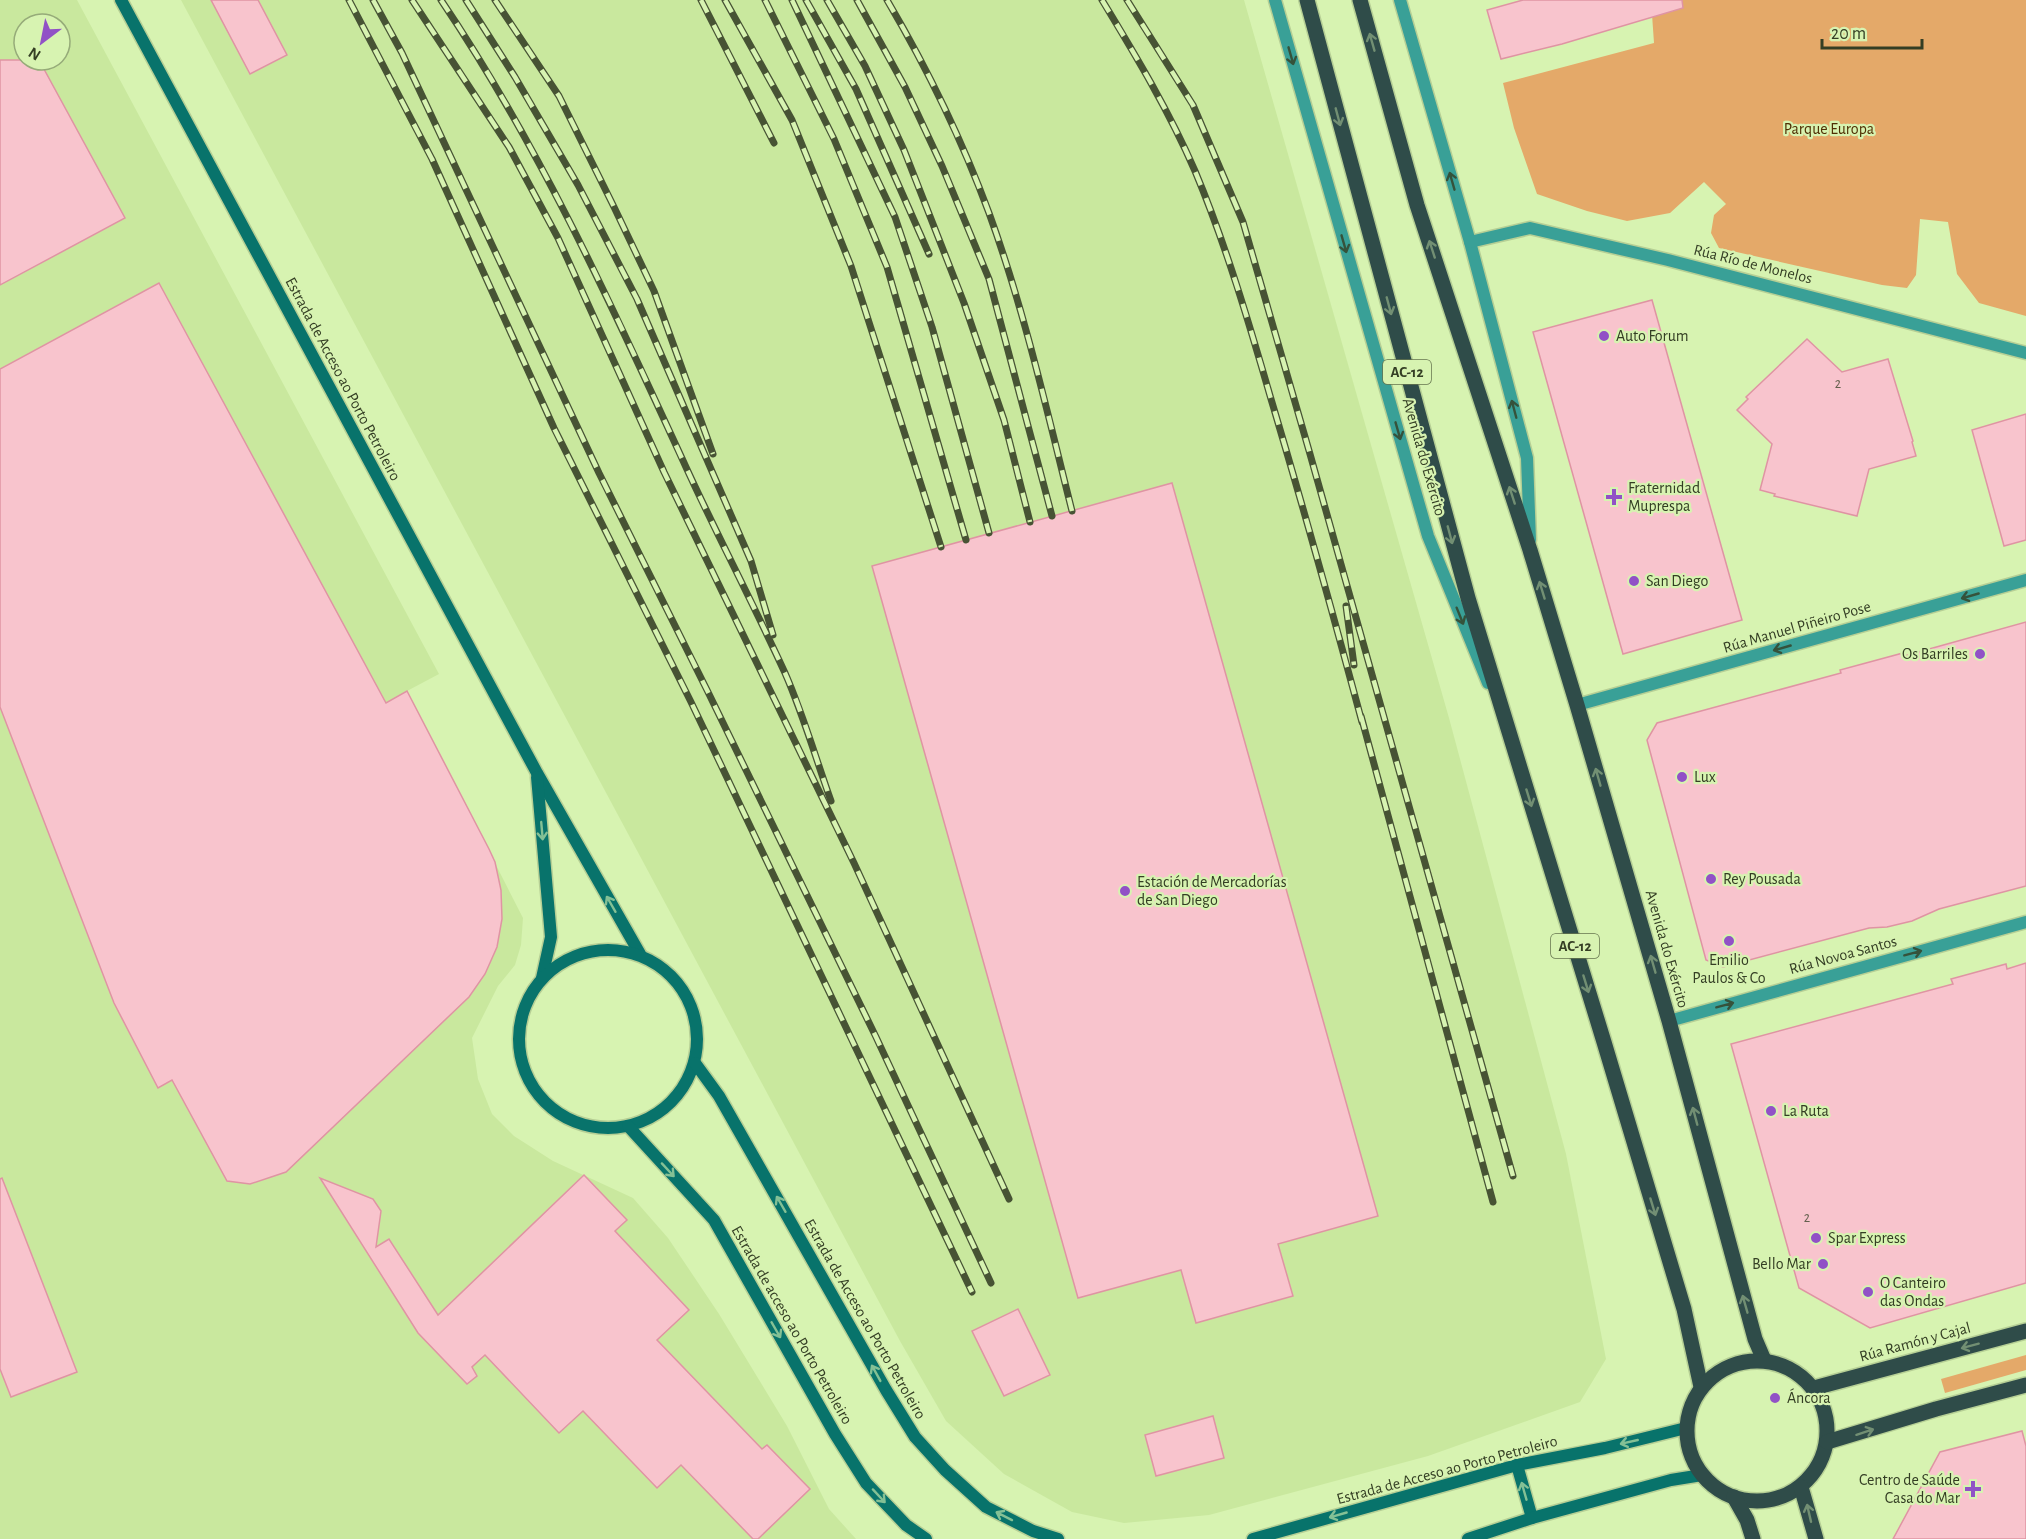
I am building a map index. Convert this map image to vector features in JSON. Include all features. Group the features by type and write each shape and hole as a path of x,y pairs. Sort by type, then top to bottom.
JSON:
{"main road":[{"name":"Estrada de Acceso ao Porto Petroleiro","path":"121,0 537,773 640,954"},
{"name":"Avenida do Exército","path":"1307,0 1467,598 1680,1298 1701,1387"},
{"name":"Avenida do Exército","path":"1360,0 1417,205 1530,550 1577,705 1669,1021 1752,1329 1764,1360"},
{"name":"Estrada de Acceso ao Porto Petroleiro","path":"537,773 551,937 542,978"},
{"name":"Estrada de Acceso ao Porto Petroleiro","path":"614,949 640,954 663,968 682,987 694,1010 698,1036 695,1063 686,1085 671,1104 651,1118 628,1126 601,1128 574,1122 551,1107 533,1088 522,1064 518,1038 522,1012 542,978 562,962 587,951 614,949"},
{"name":"Estrada de Acceso ao Porto Petroleiro","path":"695,1063 719,1095 915,1437 945,1470 986,1507 1033,1531 1058,1539"},
{"name":"Estrada de acceso ao Porto Petroleiro","path":"628,1126 714,1220 835,1434 866,1483 906,1525 926,1539"},
{"name":"Rúa Ramón y Cajal","path":"1814,1388 2026,1331"},
{"path":"1749,1360 1764,1360 1791,1368 1814,1388 1825,1411 1827,1442 1819,1467 1801,1486 1782,1497 1761,1503 1734,1497 1715,1487 1702,1475 1689,1450 1686,1428 1689,1410 1701,1387 1728,1365 1749,1360"},
{"path":"1827,1442 2026,1385"},
{"name":"Estrada de Acceso ao Porto Petroleiro","path":"1253,1539 1517,1465 1605,1448 1686,1428"},
{"path":"1517,1465 1532,1518"},
{"path":"1467,1539 1532,1518 1692,1475 1702,1475"},
{"path":"1801,1486 1816,1539"},
{"path":"1734,1497 1747,1520 1753,1539"}],"street":[{"name":"Avenida do Exército","path":"1275,0 1428,536 1512,742"},
{"name":"Avenida do Exército","path":"1400,0 1470,242 1527,458 1530,550"},
{"name":"Rúa Río de Monelos","path":"1470,242 1530,228 1679,262 2026,353"},
{"name":"Rúa Manuel Piñeiro Pose","path":"1577,705 2026,580"},
{"name":"Rúa Novoa Santos","path":"1669,1021 2026,922"}],"shaded area":[{"path":"0,0 77,0 439,674 407,691 523,918 521,945 515,965 498,986 472,1038 478,1079 492,1114 514,1136 553,1161 633,1198 668,1238 719,1314 787,1426 829,1509 856,1539 0,1539"},
{"path":"181,0 1244,0 1449,718 1566,1154 1606,1359 1580,1402 1428,1456 1209,1515 1124,1523 1072,1512 1004,1474 946,1421 900,1341"}],"green space":[{"name":"Parque Europa","path":"1651,0 2026,0 2026,316 1979,303 1957,274 1948,222 1920,219 1916,275 1907,288 1882,285 1719,248 1711,233 1714,215 1726,204 1704,182 1670,213 1627,221 1587,211 1537,194 1514,128 1503,83 1654,43"},
{"path":"2026,1355 2026,1370 1945,1393 1941,1379"}],"building":[{"path":"211,0 258,0 287,55 250,74"},
{"path":"1523,0 1682,0 1683,8 1562,44 1501,59 1487,10"},
{"path":"0,60 12,60 12,72 46,72 125,218 0,285"},
{"path":"159,283 386,703 407,691 489,849 495,862 501,890 502,919 497,947 485,974 469,997 286,1172 250,1184 227,1181 172,1080 158,1088 114,1003 0,707 0,369"},
{"path":"1652,300 1742,620 1623,654 1533,332"},
{"path":"1807,339 1842,372 1888,359 1913,441 1916,456 1869,469 1857,516 1774,496 1775,494 1760,490 1772,444 1737,410 1748,399 1746,397"},
{"path":"2026,414 2026,540 2004,546 1972,430"},
{"name":"Estación de Mercadorías de San Diego","path":"1172,483 1378,1216 1278,1244 1293,1296 1196,1323 1181,1270 1078,1298 872,566"},
{"path":"2026,622 2026,886 1939,909 1912,921 1887,927 1869,928 1723,967 1706,960 1647,740 1657,723 1841,673 1840,670 1903,653 1904,656"},
{"path":"2026,963 2026,1283 1870,1328 1799,1288 1731,1044 1953,984 1951,979 2006,964 2007,969"},
{"path":"584,1175 627,1220 615,1231 689,1310 657,1340 762,1449 767,1445 810,1489 758,1539 753,1539 681,1465 657,1488 583,1411 559,1433 485,1355 472,1367 477,1376 467,1384 418,1333 320,1178 373,1199 381,1211 376,1247 389,1239 438,1315"},
{"path":"2,1178 77,1372 11,1397 0,1369 0,1179"},
{"path":"1018,1309 1050,1375 1004,1396 972,1331"},
{"path":"1213,1416 1224,1458 1156,1476 1145,1435"},
{"name":"Centro de Saúde Casa do Mar","path":"2022,1431 2026,1446 2026,1539 1893,1539 1940,1452"}],"railway":[{"path":"349,0 432,159 554,428 691,702 972,1292"},
{"path":"373,0 402,53 599,473 876,1037 991,1283"},
{"path":"412,0 509,147 558,238 664,472 854,863 1009,1199"},
{"path":"441,0 510,111 602,286 785,673 804,720 831,801"},
{"path":"466,0 515,77 578,185 637,299 751,561 773,635"},
{"path":"495,0 559,96 614,207 654,291 713,454"},
{"path":"701,0 774,143"},
{"path":"725,0 792,120 851,266 941,547"},
{"path":"765,0 834,139 887,267 966,540"},
{"path":"792,0 895,217 932,327 989,533"},
{"path":"806,0 856,89 929,254"},
{"path":"827,0 865,66 904,150 964,303 1004,420 1030,522"},
{"path":"857,0 905,87 942,166 989,279 1052,516"},
{"path":"887,0 943,105 989,213 1024,323 1072,511"},
{"path":"1102,0 1163,105 1195,171 1217,227 1283,439 1362,722"},
{"path":"1127,0 1193,105 1243,222 1513,1176"},
{"path":"1346,606 1354,665"},
{"path":"1361,716 1493,1202"}],"place":[{"name":"Auto Forum","path":"1604,336"},
{"name":"Fraternidad Muprespa","path":"1614,497"},
{"name":"San Diego","path":"1634,581"},
{"name":"Os Barriles","path":"1980,654"},
{"name":"Lux","path":"1682,777"},
{"name":"Rey Pousada","path":"1711,879"},
{"name":"Estación de Mercadorías de San Diego","path":"1125,891"},
{"name":"Emilio Paulos & Co","path":"1729,941"},
{"name":"La Ruta","path":"1771,1111"},
{"name":"Spar Express","path":"1816,1238"},
{"name":"Bello Mar","path":"1823,1264"},
{"name":"O Canteiro das Ondas","path":"1868,1292"},
{"name":"Áncora","path":"1775,1398"},
{"name":"Centro de Saúde Casa do Mar","path":"1973,1489"}]}
